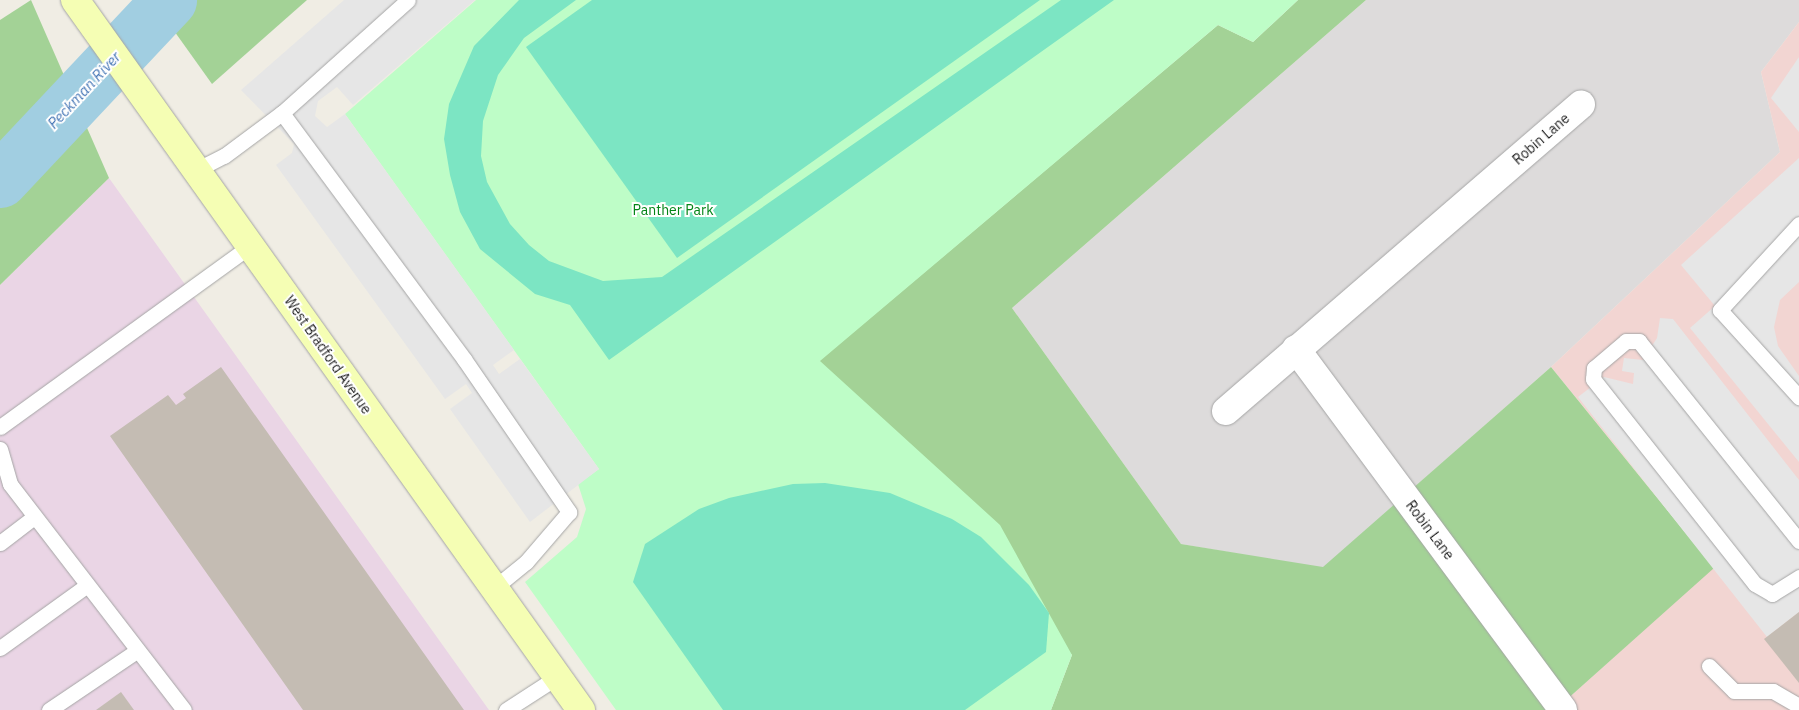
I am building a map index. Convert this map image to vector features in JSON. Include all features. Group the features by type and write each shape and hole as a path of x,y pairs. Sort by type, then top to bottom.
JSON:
{"street":[{"name":"West Bradford Avenue","path":"75,0 581,710"},
{"name":"Robin Lane","path":"1226,411 1581,105"},
{"name":"Robin Lane","path":"1296,349 1564,710"}],"lane":[{"path":"196,170 224,156 282,113 408,0"},
{"path":"282,113 464,359 569,512 526,562 494,588"},
{"path":"1799,224 1720,310 1799,397"},
{"path":"0,427 250,246"},
{"path":"1799,541 1639,342 1626,340 1594,368 1593,379 1755,584 1772,594 1799,578"},
{"path":"0,449 10,484 136,652 184,710"},
{"path":"0,542 34,517"},
{"path":"0,648 86,586"},
{"path":"49,710 136,652"},
{"path":"1708,666 1734,691 1773,691 1799,706"},
{"path":"506,710 558,676"}],"shaded area":[{"path":"344,0 475,0 353,105 337,87 318,101 315,116 327,127 345,114 514,350 493,365 499,374 520,359 599,469 530,522 450,409 472,393 466,384 445,399 276,165 292,153 294,144 241,90"},
{"path":"1366,0 1799,0 1799,22 1761,72 1780,152 1551,367 1323,568 1181,544 1012,308"},
{"path":"1799,22 1799,710 1555,710 1714,567 1551,367 1780,152 1761,72"},
{"path":"1799,57 1799,132 1771,98"},
{"path":"1799,158 1799,282 1780,300 1774,327 1778,346 1799,376 1799,462 1690,328 1715,306 1681,265"},
{"path":"109,178 489,710 0,710 0,285"},
{"path":"1660,318 1673,319 1799,480 1799,612 1767,637 1578,397 1604,377 1633,384 1634,373 1622,371 1624,358 1643,360 1657,338"}],"green space":[{"path":"31,0 109,178 0,285 0,20"},
{"path":"152,0 307,0 212,84"},
{"name":"Panther Park","path":"476,0 1298,0 1253,42 1218,25 820,361 1000,525 1072,655 1051,710 616,710 525,582 577,537 586,509 578,484 599,469 345,114"},
{"path":"519,0 576,0 524,38 498,75 483,121 481,156 487,182 510,224 529,245 549,261 603,281 662,277 1061,0 1114,0 609,360 570,305 535,294 480,249 460,212 450,175 444,139 449,104 474,46"},
{"path":"592,0 1040,0 677,258 526,47"},
{"path":"1298,0 1366,0 1012,308 1181,544 1323,567 1551,367 1714,568 1555,710 1051,710 1072,655 819,361 1218,25 1253,42"},
{"path":"825,483 890,493 952,519 981,537 1029,585 1049,613 1046,652 965,710 723,710 633,582 645,544 699,509 729,498 793,484"}],"building":[{"path":"221,367 464,710 303,710 110,436 168,395 176,405 186,398 183,394"},
{"path":"1799,612 1799,683 1764,639"},
{"path":"121,692 134,710 96,710"}],"waterway":[{"name":"Peckman River","path":"0,180 169,0"}]}
